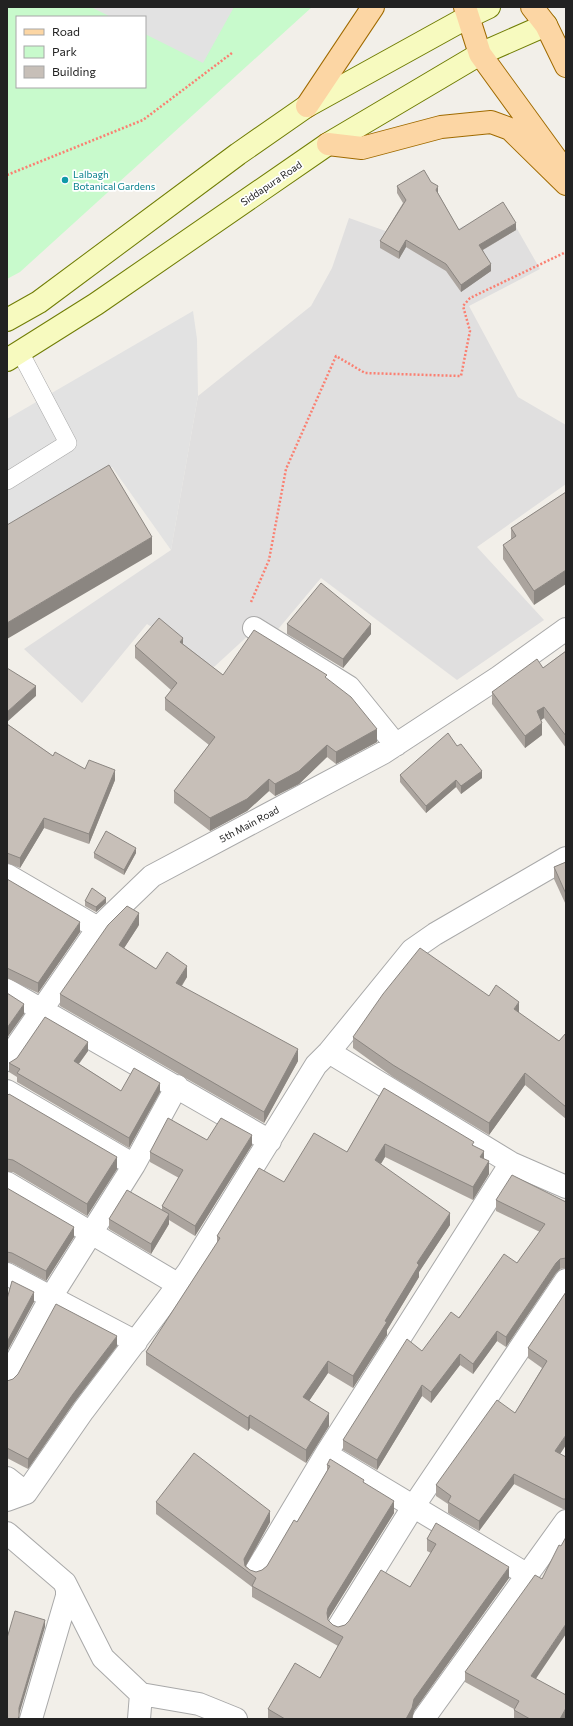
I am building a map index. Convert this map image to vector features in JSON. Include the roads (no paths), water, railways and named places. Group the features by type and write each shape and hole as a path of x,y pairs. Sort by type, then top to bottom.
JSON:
{"main road":[{"path":"307,106 373,7"},
{"path":"7,320 39,302 238,154 307,106 466,12 489,7"},
{"path":"532,7 546,25 566,66"},
{"path":"466,12 480,54 566,172"},
{"name":"Siddapura Road","path":"14,356 96,304 328,144 480,54 546,25"},
{"path":"328,144 362,148 441,127 490,122 510,129 566,184"}],"street":[{"path":"254,628 349,687 396,745"},
{"name":"5th Main Road","path":"7,1060 40,1010 98,928 152,876 396,745 499,677 566,629"},
{"path":"7,1478 16,1497 136,1342 178,1285 270,1141 316,1065 329,1052 412,950 435,934 566,858"},
{"path":"7,875 98,928"},
{"path":"7,990 177,1086 270,1141"},
{"path":"329,1052 512,1163 564,1181"},
{"path":"7,1378 51,1297 134,1165 177,1086"},
{"path":"7,1090 134,1165"},
{"path":"256,1571 326,1454 512,1163"},
{"path":"7,1183 90,1234 178,1285"},
{"path":"7,1274 136,1342"},
{"path":"339,1626 413,1507 566,1280"},
{"path":"326,1454 526,1574"},
{"path":"424,1718 526,1574 566,1521"},
{"path":"7,1533 64,1582 103,1658 141,1694 200,1704 236,1719"},
{"path":"31,1719 67,1596 67,1589 64,1582"},
{"path":"139,1719 141,1694"}],"lane":[{"path":"7,481 68,443 14,356"}],"place":[{"name":"Lalbagh Botanical Gardens","path":"65,180"}]}
